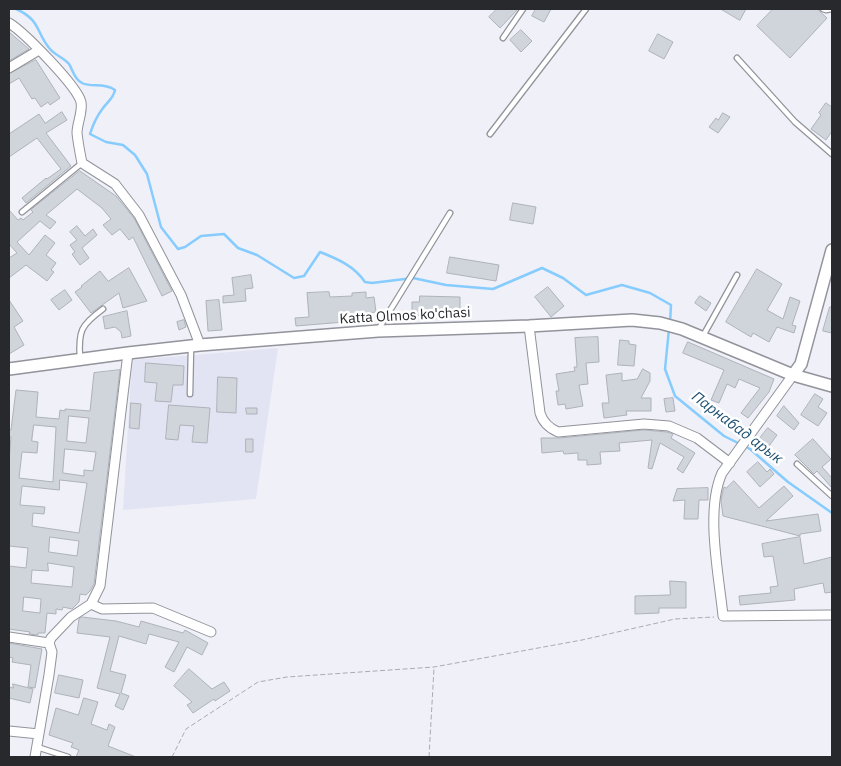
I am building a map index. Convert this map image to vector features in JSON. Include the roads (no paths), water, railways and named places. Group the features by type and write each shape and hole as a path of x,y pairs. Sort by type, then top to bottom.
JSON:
{"street":[{"path":"9,23 18,29 39,50 79,95 82,104 77,131 82,163 115,184 139,215 181,296 195,346"},
{"path":"9,68 39,50"},
{"path":"832,250 801,364 722,473 714,502 722,616 832,615"},
{"name":"Katta Olmos ko'chasi","path":"9,369 195,346 378,331 529,326 632,320 660,323 682,329 793,375 830,388"},
{"path":"529,326 540,413 548,427 558,432 644,424 669,426 698,438 730,463"},
{"path":"35,757 52,652 49,643 51,638 71,617 91,604 100,586 128,353"},
{"path":"91,604 102,609 153,608 211,632"},
{"path":"9,637 49,643"},
{"path":"9,732 39,734"}],"lane":[{"path":"503,38 523,9"},
{"path":"490,134 586,9"},
{"path":"824,9 832,9"},
{"path":"737,58 795,122 832,154"},
{"path":"22,212 82,163"},
{"path":"378,331 450,213"},
{"path":"703,337 737,275"},
{"path":"80,360 78,339 83,326 104,309"},
{"path":"190,394 195,346"},
{"path":"797,464 832,496"},
{"path":"37,747 68,757"}],"waterway":[{"name":"Парнабад арык","path":"16,9 34,22 50,49 69,64 79,81 86,84 106,86 115,90 112,98 97,117 90,134 106,142 123,145 135,155 147,174 161,227 178,249 185,247 201,236 224,234 238,248 257,255 294,278 304,276 320,252 345,264 361,276 365,282 372,283 413,278 446,285 493,289 542,268 563,278 586,295 622,285 650,293 671,305 670,323"},
{"name":"Парнабад арык","path":"669,329 665,369 675,396 724,436 750,449 788,482 832,513"}]}
